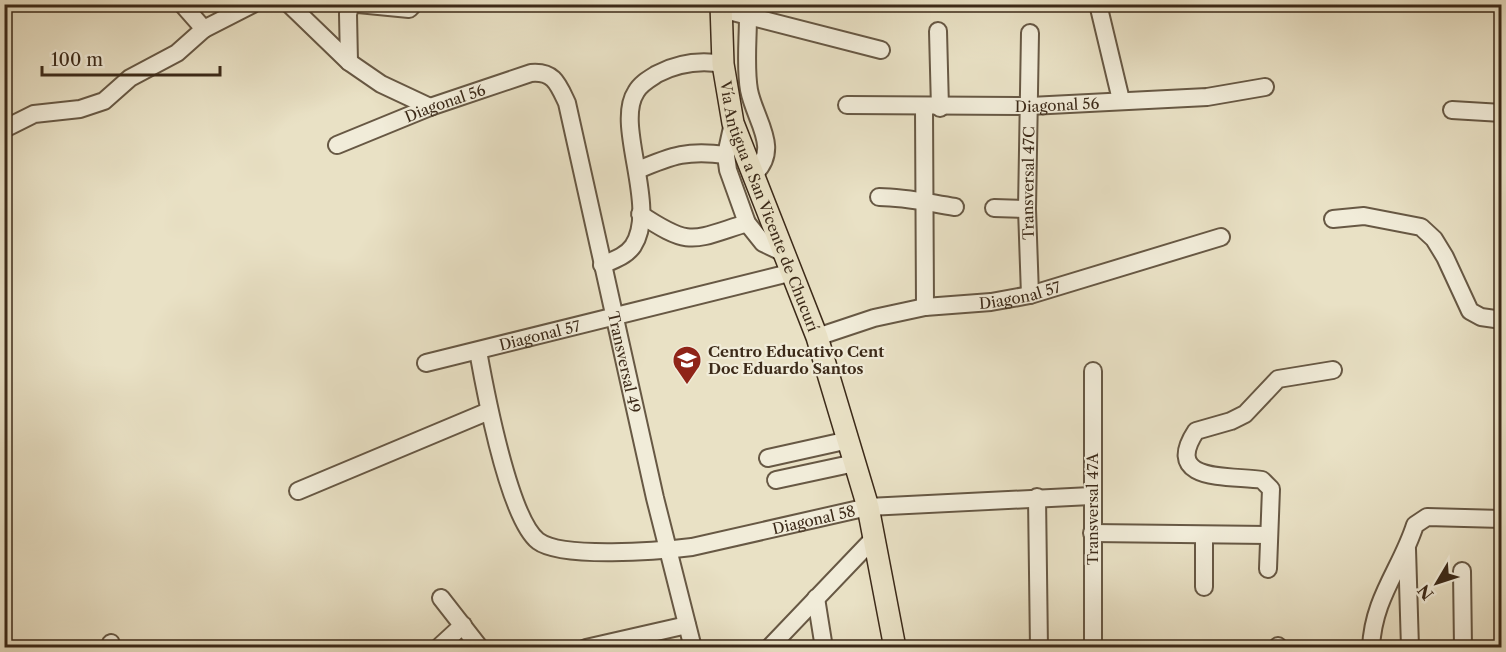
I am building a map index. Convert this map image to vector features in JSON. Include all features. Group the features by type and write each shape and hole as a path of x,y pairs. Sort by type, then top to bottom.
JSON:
{"main road":[{"name":"Vía Antigua a San Vicente de Chucurí","path":"721,7 723,64 733,123 790,263 817,337 849,440 875,537 895,648"}],"street":[{"path":"182,4 208,27"},
{"path":"4,129 34,114 80,109 104,101 130,78 177,52 208,27 253,4"},
{"path":"289,4 349,62 381,84 430,107"},
{"path":"349,62 348,14 351,4"},
{"path":"358,4 412,7"},
{"path":"1098,4 1121,100"},
{"path":"721,7 881,50"},
{"path":"748,16 749,90 767,147 763,164 753,175"},
{"path":"925,307 926,203 938,31"},
{"name":"Transversal 47C","path":"1030,33 1027,209 1030,295"},
{"path":"602,265 623,256 634,245 640,214 638,170 630,110 635,92 648,79 669,68 703,61 723,64"},
{"name":"Diagonal 56","path":"337,145 430,107 531,73 543,72 554,76"},
{"name":"Transversal 49","path":"554,76 567,103 667,550 693,648"},
{"name":"Diagonal 56","path":"847,105 932,108 1030,106 1207,97 1265,87"},
{"path":"1452,110 1502,113"},
{"path":"733,123 726,155 733,188 747,223 763,243 790,263"},
{"path":"638,170 665,159 696,151 726,155"},
{"path":"879,197 910,197 926,203 955,207"},
{"path":"994,208 1027,209"},
{"path":"640,214 668,233 683,238 696,239 747,223"},
{"path":"1333,219 1364,216 1421,227 1427,231 1445,257 1470,310 1481,317 1502,320"},
{"name":"Diagonal 57","path":"817,337 874,318 925,307 991,302 1030,295 1221,237"},
{"name":"Diagonal 57","path":"426,363 614,317 790,263"},
{"path":"298,491 489,411 478,351"},
{"path":"1268,569 1270,489 1262,480 1202,475 1193,468 1187,455 1189,442 1196,431 1231,421 1245,414 1278,379 1334,370"},
{"name":"Transversal 47A","path":"1093,371 1091,496 1093,648"},
{"name":"Diagonal 58","path":"489,411 518,509 526,527 538,541 554,549 578,552 667,550 692,547 868,507 1091,496"},
{"path":"768,458 849,440"},
{"path":"776,480 855,463"},
{"path":"1037,497 1039,648"},
{"path":"1371,648 1372,631 1381,597 1407,549 1415,525 1427,517 1502,519"},
{"path":"1092,532 1268,536"},
{"path":"1204,535 1204,587"},
{"path":"769,648 875,537"},
{"path":"1407,549 1410,648"},
{"path":"1462,571 1463,648"},
{"path":"441,598 480,648"},
{"path":"816,598 824,648"},
{"path":"586,648 687,625"},
{"path":"438,648 463,626"}],"place":[{"name":"Centro Educativo Cent Doc Eduardo Santos","path":"687,386"}]}
